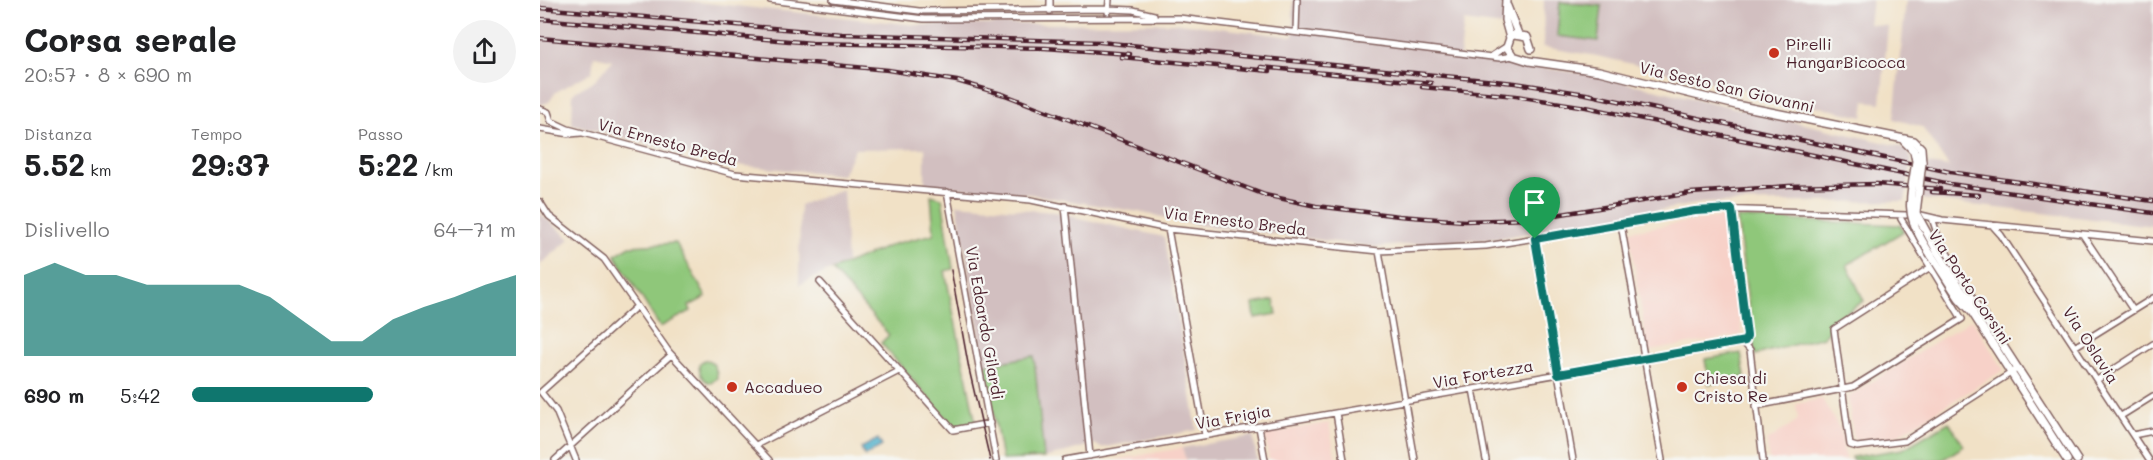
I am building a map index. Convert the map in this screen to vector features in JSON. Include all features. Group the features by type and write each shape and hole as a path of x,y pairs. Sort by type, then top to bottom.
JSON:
{"street":[{"name":"Via Sesto San Giovanni","path":"770,0 916,19 1161,17 1296,31 1500,58 1522,57 1531,62 1545,62 1599,71 1736,105 1902,140"},
{"name":"Via Sesto San Giovanni","path":"833,0 919,11 1109,9 1133,10 1161,17"},
{"path":"1050,0 1051,18"},
{"path":"1100,17 1108,14 1109,0"},
{"path":"1296,31 1297,0"},
{"path":"1506,0 1512,25 1518,34 1528,38 1530,49 1545,62"},
{"path":"1493,56 1507,46 1510,38 1505,20 1506,0"},
{"path":"1510,38 1518,34"},
{"path":"1507,46 1513,56"},
{"path":"1522,57 1530,49"},
{"name":"Via Ernesto Breda","path":"540,109 548,112 551,121"},
{"name":"Via Ernesto Breda","path":"542,129 551,121"},
{"name":"Via Ernesto Breda","path":"551,121 582,132 735,174 947,192 1065,206 1168,228 1379,251 1443,250 1535,239 1695,211 1732,209 1903,216"},
{"name":"Via Ernesto Breda","path":"542,129 570,134 582,132"},
{"name":"Via Porto Corsini","path":"1902,140 1914,150 1919,162 1916,213 1934,253 2067,460"},
{"name":"Via Edoardo Gilardi","path":"947,192 996,460"},
{"path":"541,204 556,222 604,259 671,355 769,460"},
{"path":"1065,206 1090,456"},
{"path":"1732,209 1747,336 1743,342 1750,350 1763,460"},
{"path":"1920,215 1932,219 2082,234 2090,238 2153,241"},
{"name":"Via Porto Corsini","path":"1841,389 1856,385 1962,317 1933,270 1929,268 1929,263 1903,216"},
{"name":"Via Porto Corsini","path":"1932,219 1940,241 1981,312 2077,460"},
{"path":"1621,224 1662,460"},
{"name":"Via Oslavia","path":"1992,225 2009,246 2076,346 2148,460"},
{"path":"1168,228 1205,435"},
{"path":"2009,246 2007,232 2016,228"},
{"path":"2090,238 2133,310"},
{"path":"1535,239 1573,460"},
{"path":"1379,251 1415,460"},
{"name":"Via Porto Corsini","path":"1934,253 1981,312"},
{"path":"1929,268 1836,327 1834,331 1848,442 1857,447 1905,441 2018,369"},
{"path":"820,282 953,430 990,423"},
{"path":"2076,346 2153,298"},
{"path":"576,460 556,411 541,392 636,307"},
{"name":"Via Fortezza","path":"1405,402 1743,342"},
{"path":"2097,380 2153,344"},
{"path":"555,460 671,355"},
{"path":"756,445 899,370"},
{"path":"1473,389 1486,460"},
{"path":"1756,405 1841,389"},
{"path":"2121,416 2153,396"},
{"name":"Via Frigia","path":"1065,460 1405,402"},
{"path":"1336,413 1344,460"},
{"path":"1259,427 1265,460"},
{"path":"2133,435 2153,431"}],"shaded area":[{"path":"540,0 678,0 916,25 1179,23 1293,37 1293,0 1503,0 1503,26 1464,21 1460,57 1589,74 1899,146 1908,151 1912,160 1905,201 1702,203 1505,237 1377,247 1199,225 1139,212 1029,194 925,185 925,148 855,149 842,175 723,164 572,124 573,93 594,81 613,60 594,56 592,72 556,92 549,102 540,105"},
{"path":"1544,0 1872,0 1869,24 1888,26 1881,103 1865,101 1863,117 1597,56 1543,47"},
{"path":"1906,0 2153,0 2153,226 1921,199 1928,164 1949,167 1922,127 1894,119"},
{"path":"843,189 847,262 799,285 800,205"},
{"path":"957,204 1065,213 1164,237 1197,430 1101,448 1095,444 1044,458 1034,357 985,365"},
{"path":"540,213 570,239 540,265"},
{"path":"1726,216 1742,335 1648,351 1629,231"},
{"path":"1972,319 2004,370 1896,436 1854,440 1848,397"},
{"path":"1822,399 1841,431 1845,460 1769,460 1767,441 1798,420 1796,404"},
{"path":"1329,423 1336,460 1269,460 1265,434"},
{"path":"1253,436 1257,460 1186,460 1182,448"},
{"path":"1182,448 1186,460 1114,460"}],"green space":[{"path":"1560,2 1602,6 1598,41 1557,36"},
{"path":"931,195 942,198 953,269 945,271 976,424 960,428 953,426 881,343 889,335 832,270 894,244 934,234"},
{"path":"1737,218 1900,225 1904,231 1847,265 1864,301 1831,322 1829,331 1823,337 1755,355"},
{"path":"676,243 706,297 689,306 691,311 660,327 615,255 630,246"},
{"path":"1274,300 1277,314 1255,318 1253,304"},
{"path":"1741,353 1745,377 1709,384 1705,359"},
{"path":"1034,356 1044,458 1002,460 985,365"},
{"path":"704,360 712,363 716,371 717,378 711,383 705,380 700,373 699,364"},
{"path":"1949,422 1964,446 1942,460 1852,460 1851,457 1903,449"}],"water":[{"path":"878,439 882,446 865,456 861,448"}],"tram line":[{"path":"951,270 969,369 990,460"}],"railway":[{"path":"540,8 842,34 1100,42 1515,83 1586,94 1950,172 2153,201"},
{"path":"540,19 812,43 1045,48 1130,54"},
{"path":"540,38 888,70 957,81 1005,95 1265,195 1316,206 1399,216 1464,221 1531,219 1691,193 1789,186 1877,184 1940,189"},
{"path":"1121,57 1270,71"},
{"path":"1261,67 1431,83"},
{"path":"1422,87 1516,96 1586,107 1950,184 2153,213"},
{"path":"1932,192 1979,195"}],"place":[{"name":"Pirelli HangarBicocca","path":"1774,53"},
{"name":"Accadueo","path":"732,387"},
{"name":"Chiesa di Cristo Re","path":"1682,387"}],"route":[{"path":"1732,209 1746,339 1743,342 1558,374 1535,239 1695,211 1732,209"}]}
